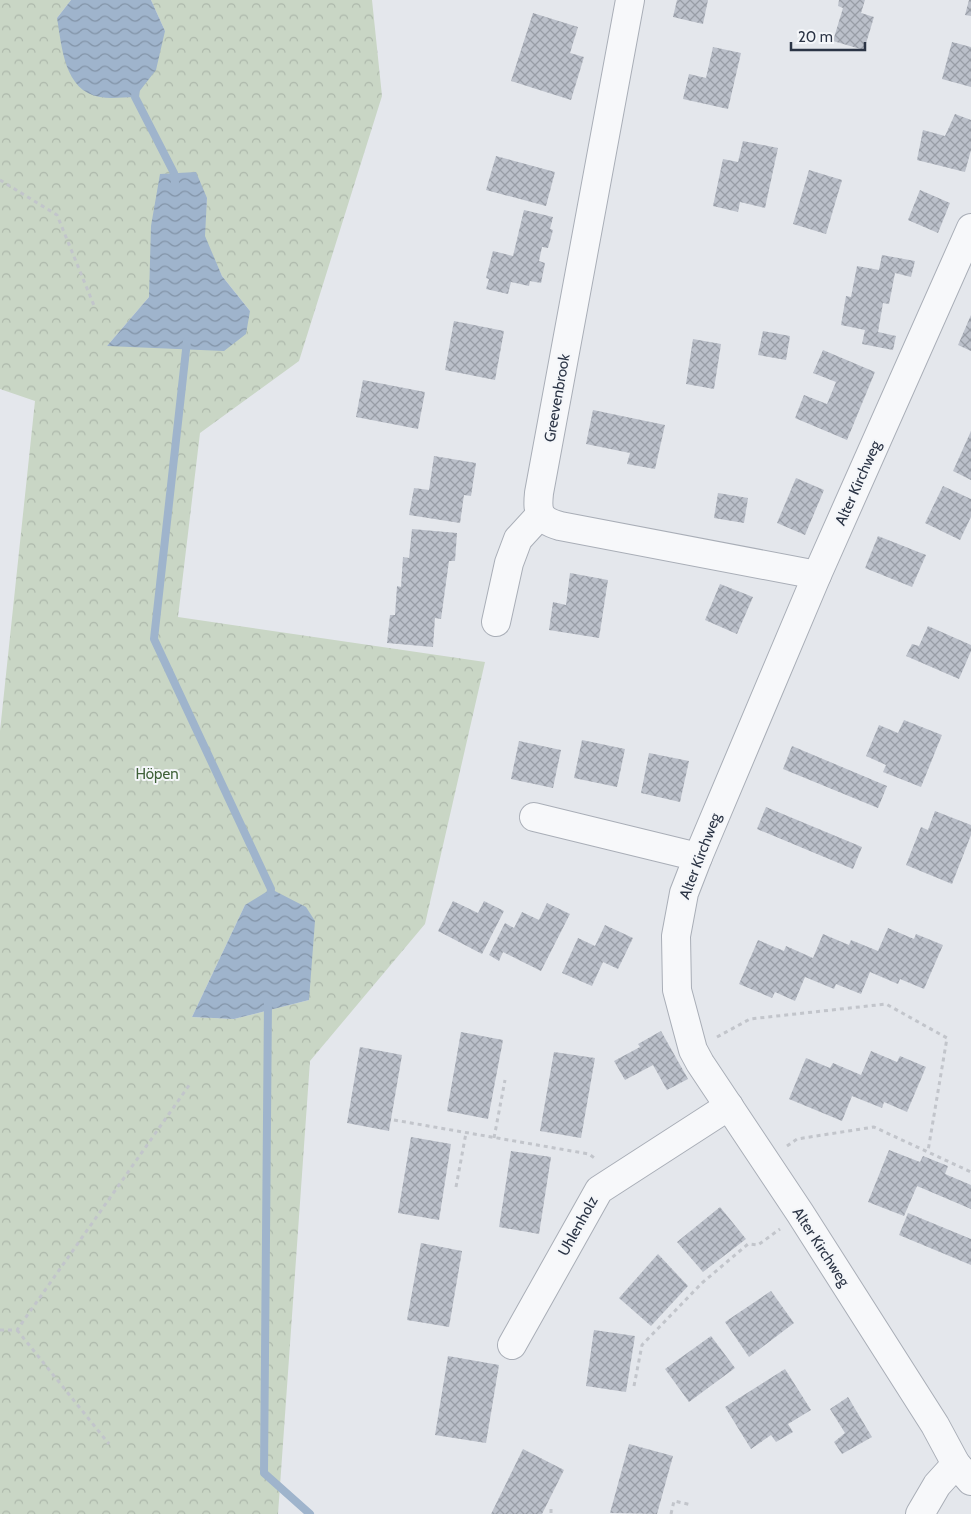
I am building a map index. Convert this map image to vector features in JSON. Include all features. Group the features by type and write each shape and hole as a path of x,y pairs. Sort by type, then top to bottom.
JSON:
{"street":[{"name":"Greevenbrook","path":"540,515 538,505 540,493 630,0"},
{"name":"Alter Kirchweg","path":"963,1472 800,1213 693,1050 677,990 676,936 684,893 698,857 817,575 971,228"},
{"path":"496,622 509,563 518,539 540,515 548,523 560,526 817,575"},
{"path":"534,817 698,857"},
{"name":"Uhlenholz","path":"512,1345 599,1190 728,1106"},
{"path":"920,1514 937,1485 963,1472"}],"path":[{"path":"0,180 57,215 95,308"},
{"path":"693,1050 750,1020 886,1004 948,1038 928,1151"},
{"path":"494,1138 505,1080"},
{"path":"17,1330 190,1084"},
{"path":"394,1120 589,1154 620,1176"},
{"path":"767,1162 797,1139 874,1127 971,1172"},
{"path":"456,1187 466,1133"},
{"path":"634,1386 642,1345 666,1318 748,1244 758,1245 800,1213"},
{"path":"0,1330 17,1330"},
{"path":"17,1330 109,1444"},
{"path":"671,1514 674,1501 692,1505"},
{"path":"551,1509 551,1514"}],"green space":[{"name":"Höpen","path":"0,0 71,0 57,18 165,31 151,0 372,0 382,96 299,361 200,433 178,617 485,662 425,924 310,1061 278,1514 0,1514 0,731 35,401 0,389","holes":["207,198 204,236 222,276 250,311 107,346 149,297","245,905 309,1000 234,1019 192,1017"]}],"water":[{"path":"71,0 151,0 165,31 156,70 135,97 100,97 88,93 72,77 63,54 57,18"},
{"path":"196,172 207,198 205,236 222,276 250,311 246,334 224,351 107,346 149,297 151,226 160,174"},
{"path":"271,889 306,907 315,921 309,1000 234,1019 192,1017 245,905"}],"building":[{"path":"677,0 708,0 703,24 673,17"},
{"path":"839,0 865,0 861,13 874,17 864,50 833,41 843,8 838,6"},
{"path":"969,0 971,0 971,16 965,15"},
{"path":"533,13 578,27 570,53 584,57 571,100 511,81"},
{"path":"952,42 971,47 971,87 942,79"},
{"path":"713,47 741,53 728,109 683,99 689,74 706,78"},
{"path":"955,114 971,120 971,150 965,172 917,160 923,130 945,136"},
{"path":"743,141 778,148 765,208 740,202 738,212 713,206 723,159 738,162"},
{"path":"496,156 555,172 546,206 486,190"},
{"path":"809,170 842,180 826,234 793,224"},
{"path":"920,190 950,203 938,233 908,220"},
{"path":"524,210 553,217 550,229 553,230 548,248 542,247 539,261 545,263 541,283 530,281 529,286 511,282 508,294 486,289 489,279 486,278 493,251 513,256"},
{"path":"882,255 915,261 911,277 895,273 889,304 883,303 878,332 896,336 893,350 862,344 865,330 841,325 846,296 851,297 857,266 879,270"},
{"path":"971,315 971,351 958,345"},
{"path":"454,321 504,331 495,380 445,370"},
{"path":"763,331 790,336 786,360 758,355"},
{"path":"693,339 721,344 714,389 686,384"},
{"path":"823,350 875,372 847,440 795,418 804,395 827,404 836,382 813,373"},
{"path":"363,380 425,392 418,429 356,417"},
{"path":"593,410 665,425 655,469 627,464 630,453 586,444"},
{"path":"971,431 971,480 953,471"},
{"path":"434,456 476,463 471,496 464,495 460,523 409,515 414,488 429,490"},
{"path":"796,478 824,490 805,535 777,523"},
{"path":"943,486 971,499 971,517 960,540 925,523"},
{"path":"718,493 748,498 744,523 714,518"},
{"path":"412,529 457,533 455,561 449,561 441,619 435,618 433,647 387,643 390,615 395,615 397,586 401,587 403,557 409,558"},
{"path":"878,536 926,555 912,587 865,568"},
{"path":"570,573 608,580 599,638 549,630 553,602 566,605"},
{"path":"720,584 753,597 737,634 705,620"},
{"path":"928,626 971,645 971,651 959,679 906,656 912,644 919,646"},
{"path":"904,720 942,735 921,787 883,772 886,765 866,756 879,725 898,733"},
{"path":"582,740 625,749 617,787 574,778"},
{"path":"519,741 561,750 553,788 511,779"},
{"path":"792,746 887,786 878,808 783,769"},
{"path":"649,753 689,761 680,802 641,793"},
{"path":"766,807 862,847 853,869 757,829"},
{"path":"935,811 971,825 971,835 952,884 906,865 921,827 928,830"},
{"path":"453,901 478,913 484,901 504,911 482,954 438,931"},
{"path":"547,903 570,914 541,971 503,952 499,961 489,955 505,923 514,928 522,912 539,920"},
{"path":"605,925 633,938 618,969 603,962 592,986 562,973 578,938 595,946"},
{"path":"888,928 914,939 916,934 943,945 924,989 900,979 898,984 870,972 861,994 836,984 834,989 805,977 795,1001 775,992 772,998 739,984 758,940 784,951 786,946 813,958 823,934 849,945 851,940 878,951"},
{"path":"661,1031 688,1079 667,1090 653,1065 625,1080 614,1061 640,1047 638,1044"},
{"path":"461,1032 503,1040 488,1119 447,1111"},
{"path":"360,1047 402,1055 389,1131 347,1123"},
{"path":"871,1051 897,1062 900,1056 926,1067 907,1112 884,1102 882,1108 852,1096 842,1121 789,1099 806,1058 830,1068 833,1063 861,1075"},
{"path":"554,1052 595,1058 581,1138 540,1131"},
{"path":"411,1137 451,1144 439,1220 398,1213"},
{"path":"889,1150 920,1162 923,1156 948,1166 945,1174 971,1185 971,1209 917,1186 904,1216 868,1202"},
{"path":"511,1151 551,1157 539,1234 499,1227"},
{"path":"720,1207 746,1239 703,1272 677,1242"},
{"path":"908,1213 971,1239 971,1265 899,1235"},
{"path":"421,1243 462,1251 449,1327 407,1320"},
{"path":"658,1254 688,1286 651,1326 619,1298"},
{"path":"771,1291 794,1323 749,1357 725,1322"},
{"path":"594,1330 635,1336 626,1392 586,1386"},
{"path":"711,1336 735,1368 689,1402 665,1369"},
{"path":"448,1356 499,1365 486,1443 435,1435"},
{"path":"785,1369 811,1410 788,1424 793,1432 776,1442 771,1435 751,1449 725,1407"},
{"path":"848,1397 872,1437 842,1454 834,1442 845,1433 830,1409"},
{"path":"629,1444 673,1456 657,1514 610,1513"},
{"path":"523,1449 564,1470 542,1514 491,1514"}],"waterway":[{"path":"136,89 135,97 174,173 175,183"},
{"path":"187,341 154,639 271,889 270,900"},
{"path":"268,1001 264,1473 310,1514"}]}
